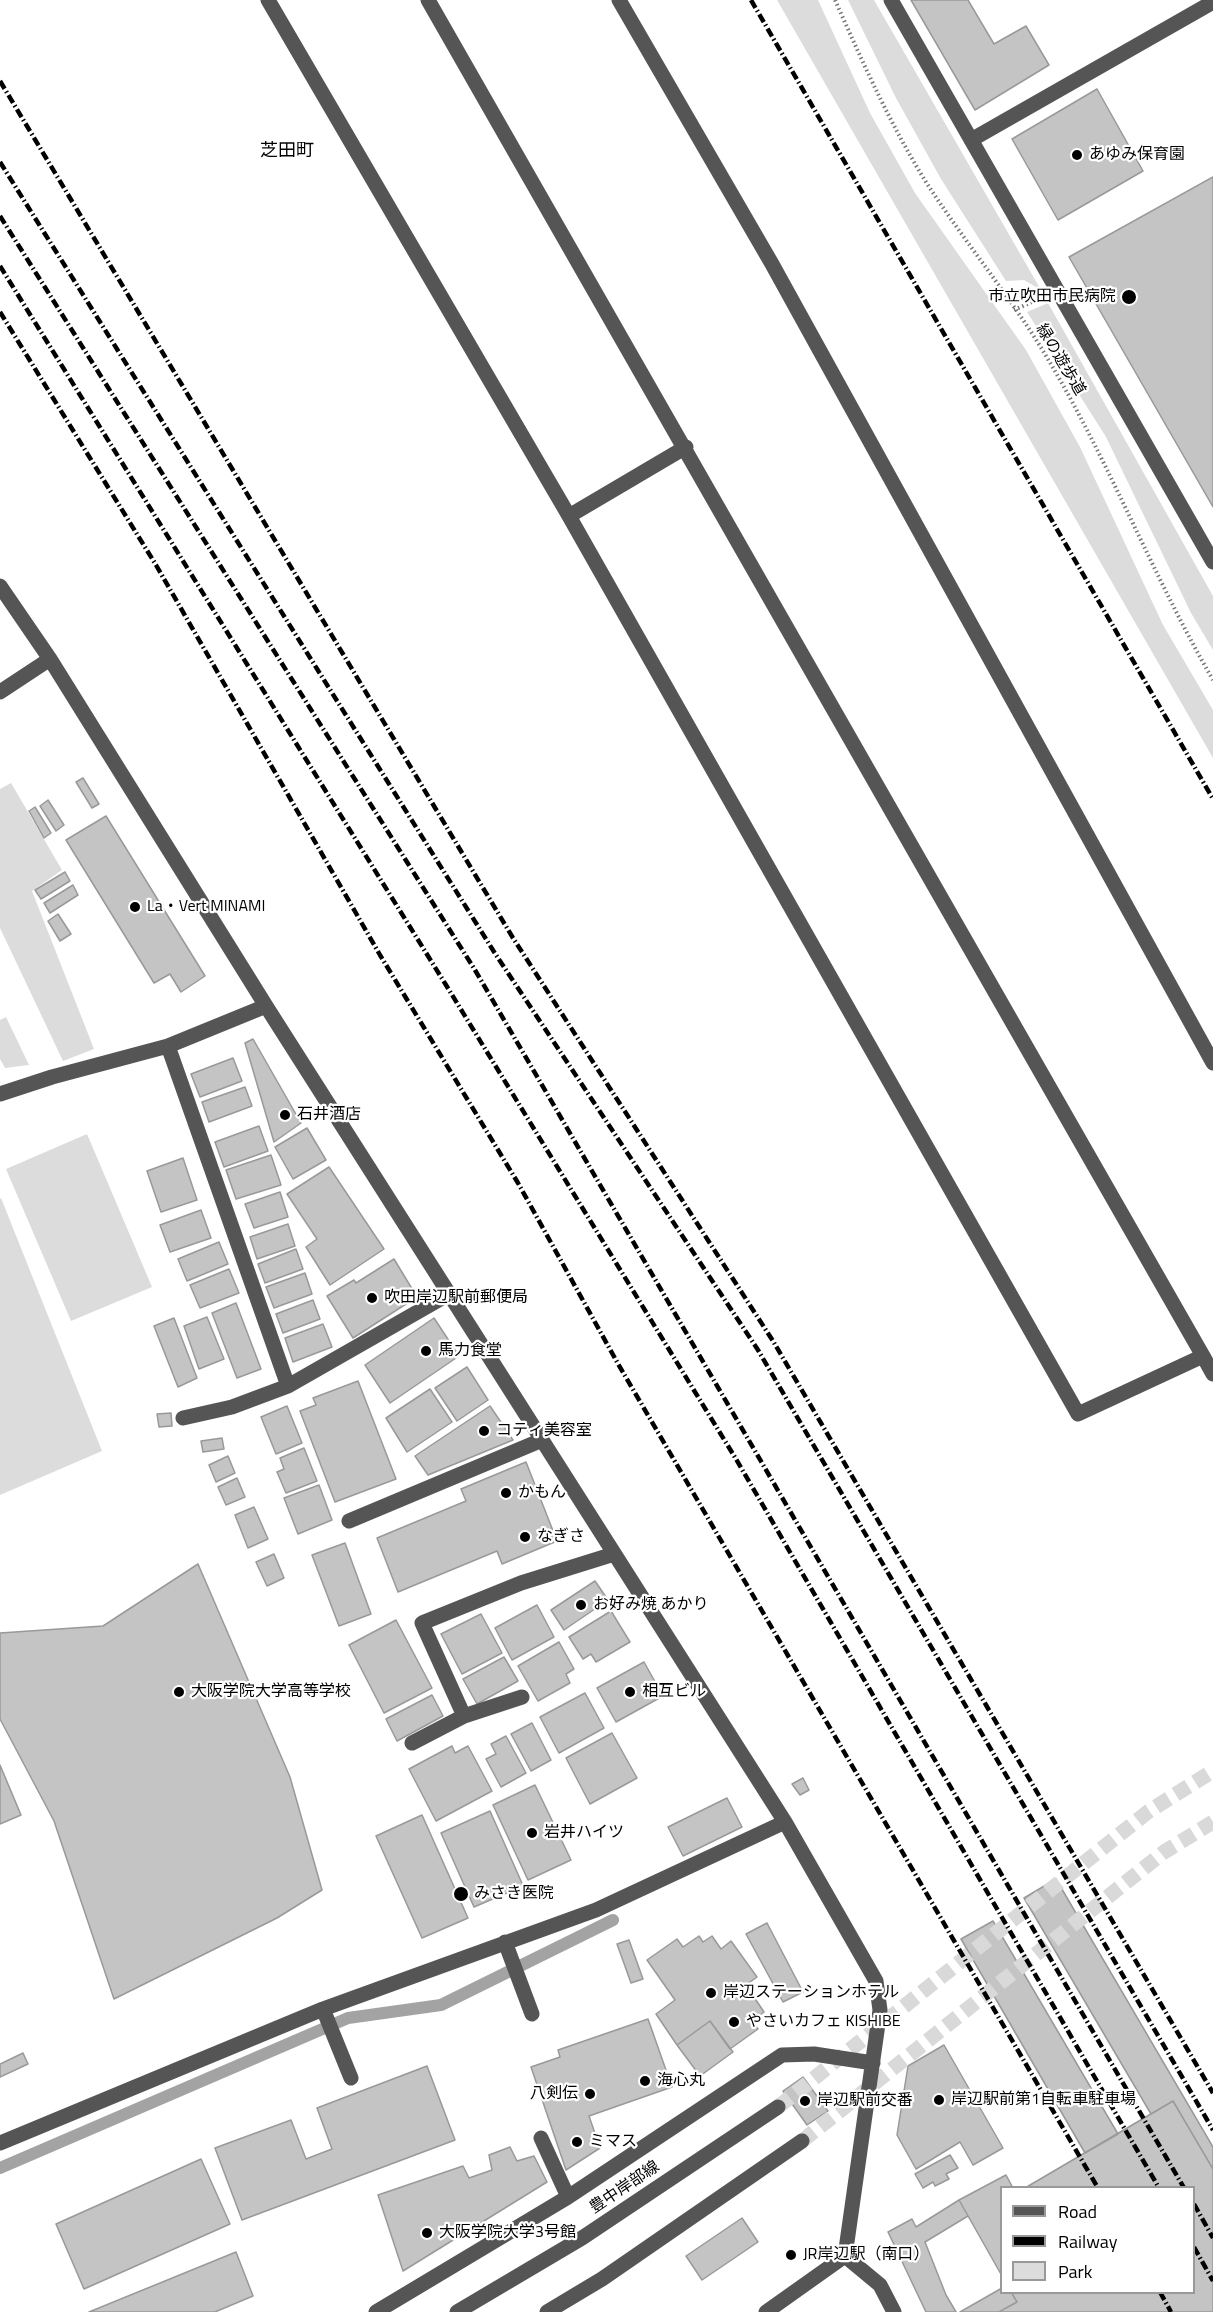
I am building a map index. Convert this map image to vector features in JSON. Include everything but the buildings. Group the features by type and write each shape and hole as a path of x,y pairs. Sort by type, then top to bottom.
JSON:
{"street":[{"path":"268,0 569,516 1078,1414 1203,1356"},
{"path":"428,0 686,447 1213,1374"},
{"path":"619,0 772,264 1213,1063"},
{"path":"891,0 1213,562"},
{"path":"971,140 1213,2"},
{"path":"569,516 686,447"},
{"path":"0,586 50,659 266,1006 785,1822 876,1981 880,2010 844,2256 766,2312"},
{"path":"0,692 50,659"},
{"path":"0,1094 168,1046 266,1006"},
{"path":"168,1046 288,1386"},
{"path":"183,1418 232,1407 288,1386 449,1294"},
{"path":"349,1521 542,1440"},
{"path":"464,1716 422,1623 521,1583 614,1554"},
{"path":"412,1743 464,1716 522,1698"},
{"path":"0,2143 505,1942 596,1910 785,1822"},
{"path":"505,1942 532,2014"},
{"path":"325,2014 351,2078"},
{"path":"376,2312 568,2197 782,2055 814,2054 873,2063"},
{"name":"豊中岸部線","path":"457,2312 582,2238 778,2107"},
{"path":"541,2138 568,2197"},
{"path":"547,2312 602,2280 802,2141"},
{"path":"844,2256 880,2285 894,2312"}],"path":[{"name":"緑の遊歩道","path":"835,0 883,108 927,183 1039,345 1094,440 1177,618 1213,680"},
{"path":"1014,310 1034,302"}],"green space":[{"path":"777,0 818,0 870,113 915,193 1026,350 1080,447 1163,625 1213,710 1213,758"},
{"path":"848,0 874,0 1041,290 1024,280 1006,281 941,179 896,98"},
{"path":"1048,303 1213,596 1213,650 1191,613 1106,437 1027,312"},
{"path":"11,783 62,870 32,891 94,1049 63,1061 0,928 0,789"},
{"path":"6,1017 29,1065 5,1068 0,1059 0,1020"},
{"path":"87,1134 152,1287 71,1321 6,1169"},
{"path":"0,1199 102,1451 0,1495"}],"waterway":[{"path":"0,2168 348,2018 441,2005 613,1920"}],"tunnel":[{"path":"778,2107 1149,1811 1213,1771"},
{"path":"802,2141 1164,1852 1213,1822"}],"railway":[{"path":"751,0 1213,799"},
{"path":"0,81 513,938 773,1341 1213,2093"},
{"path":"0,162 496,955 758,1350 1213,2130"},
{"path":"0,216 475,970 1183,2186"},
{"path":"0,266 446,985 736,1459 1158,2186"},
{"path":"0,312 156,565 380,955 518,1183 617,1362 1097,2186"},
{"path":"1195,2206 1213,2238"},
{"path":"1195,2249 1213,2281"},
{"path":"1161,2294 1171,2312"}],"place":[{"name":"あゆみ保育園","path":"1077,155"},
{"name":"市立吹田市民病院","path":"1129,297"},
{"name":"La・Vert MINAMI","path":"135,907"},
{"name":"石井酒店","path":"285,1115"},
{"name":"吹田岸辺駅前郵便局","path":"372,1298"},
{"name":"馬力食堂","path":"426,1351"},
{"name":"コティ美容室","path":"484,1431"},
{"name":"かもん","path":"506,1493"},
{"name":"なぎさ","path":"525,1537"},
{"name":"お好み焼 あかり","path":"581,1605"},
{"name":"大阪学院大学高等学校","path":"179,1692"},
{"name":"相互ビル","path":"630,1692"},
{"name":"岩井ハイツ","path":"532,1833"},
{"name":"みさき医院","path":"461,1894"},
{"name":"岸辺ステーションホテル","path":"711,1993"},
{"name":"やさいカフェ KISHIBE","path":"734,2022"},
{"name":"海心丸","path":"645,2081"},
{"name":"八剣伝","path":"590,2094"},
{"name":"岸辺駅前第1自転車駐車場","path":"939,2100"},
{"name":"岸辺駅前交番","path":"805,2101"},
{"name":"ミマス","path":"577,2142"},
{"name":"大阪学院大学3号館","path":"427,2233"},
{"name":"JR岸辺駅（南口）","path":"791,2255"}],"district":[{"name":"芝田町","path":"287,152"}]}
